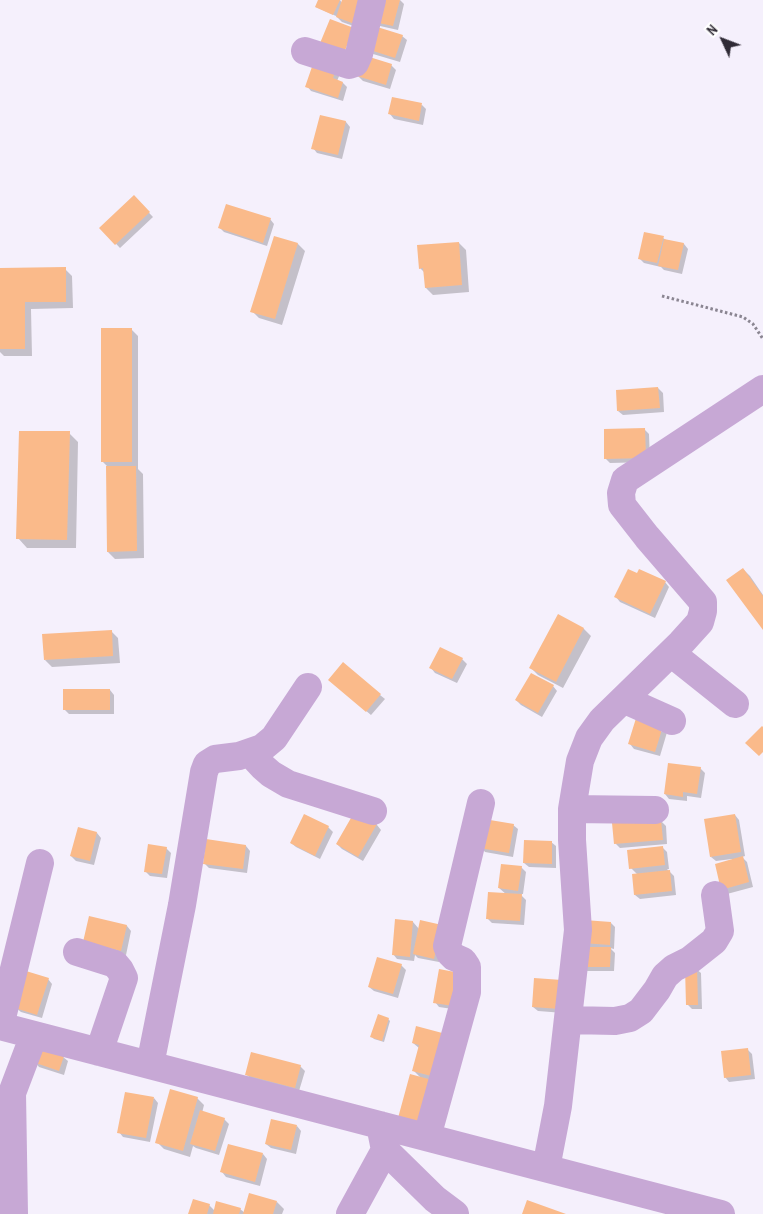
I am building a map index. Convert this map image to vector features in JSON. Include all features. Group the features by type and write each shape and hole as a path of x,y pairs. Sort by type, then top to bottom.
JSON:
{"street":[{"path":"305,51 349,65 355,63 359,54 372,0"},
{"path":"546,1168 558,1106 578,930 572,840 572,809 580,761 589,738 602,720 671,653 700,622 704,611 703,602 622,505 621,493 625,480 763,390"},
{"path":"671,653 735,704"},
{"path":"150,1065 182,905 204,772 207,764 215,759 239,756 262,748 274,738 308,687"},
{"path":"624,700 672,721"},
{"path":"250,753 271,774 288,784 373,811"},
{"path":"428,1137 467,992 467,967 463,961 450,953 447,946 481,804"},
{"path":"572,809 655,810"},
{"path":"40,863 0,1026 150,1065 382,1138 428,1137 546,1168 671,1208 721,1214"},
{"path":"569,1020 615,1021 630,1018 641,1011 665,976 674,968 690,960 714,941 720,931 715,896"},
{"path":"76,952 115,964 124,978 99,1052"},
{"path":"14,1214 12,1093 34,1035"},
{"path":"382,1138 436,1209"},
{"path":"350,1214 382,1138"}],"path":[{"path":"662,296 743,317 753,324 763,339"}],"building":[{"path":"318,0 340,0 333,15 315,7"},
{"path":"342,0 368,0 360,26 336,17"},
{"path":"379,0 400,0 393,26 374,22"},
{"path":"330,19 354,28 342,58 318,48"},
{"path":"374,26 403,35 395,58 367,49"},
{"path":"363,55 392,64 386,85 357,76"},
{"path":"314,61 336,69 333,78 343,82 338,98 305,87"},
{"path":"392,97 422,103 419,121 388,114"},
{"path":"320,115 346,121 338,155 311,149"},
{"path":"134,195 150,212 115,245 99,228"},
{"path":"226,204 271,218 263,243 218,228"},
{"path":"644,232 664,236 657,263 638,259"},
{"path":"274,236 298,243 275,319 250,312"},
{"path":"664,239 684,243 678,270 658,266"},
{"path":"459,242 462,285 425,288 423,268 419,269 417,245"},
{"path":"66,267 66,302 25,302 25,349 0,349 0,268"},
{"path":"101,328 132,328 132,462 101,462"},
{"path":"658,387 660,408 617,411 616,390"},
{"path":"645,428 646,458 604,459 604,429"},
{"path":"19,431 70,431 67,540 16,539"},
{"path":"106,466 136,466 137,551 107,552"},
{"path":"743,568 763,596 763,630 726,580"},
{"path":"628,569 637,573 639,569 666,581 650,614 614,597"},
{"path":"558,614 584,628 556,682 529,668"},
{"path":"112,630 113,656 44,660 42,634"},
{"path":"440,647 463,658 452,679 429,668"},
{"path":"343,662 381,694 366,712 328,680"},
{"path":"531,673 554,685 538,713 515,700"},
{"path":"63,689 110,689 110,710 63,710"},
{"path":"637,715 664,723 655,752 628,744"},
{"path":"762,726 763,752 759,756 745,743"},
{"path":"668,763 701,767 697,794 683,792 683,797 664,794"},
{"path":"355,811 377,824 358,857 336,844"},
{"path":"304,814 329,826 315,856 290,843"},
{"path":"735,814 741,852 710,857 704,819"},
{"path":"484,819 514,824 509,853 479,848"},
{"path":"661,820 663,840 614,844 612,823"},
{"path":"78,827 97,832 90,861 70,856"},
{"path":"206,839 246,845 243,869 203,864"},
{"path":"524,840 552,841 552,864 523,863"},
{"path":"148,844 167,847 162,874 144,872"},
{"path":"663,846 665,865 629,869 627,850"},
{"path":"743,856 749,882 721,890 715,864"},
{"path":"501,864 522,866 518,891 498,888"},
{"path":"670,870 672,891 634,895 632,874"},
{"path":"488,892 522,894 520,921 486,919"},
{"path":"89,916 127,925 121,951 83,942"},
{"path":"395,919 413,921 410,957 392,955"},
{"path":"420,920 442,925 434,959 413,954"},
{"path":"584,920 611,922 610,945 582,943"},
{"path":"582,947 611,947 610,967 581,967"},
{"path":"377,957 402,964 393,994 368,987"},
{"path":"697,967 698,1005 686,1005 685,968"},
{"path":"439,969 460,973 454,1006 433,1003"},
{"path":"26,971 49,978 37,1015 15,1008"},
{"path":"534,978 562,980 560,1009 532,1007"},
{"path":"378,1014 389,1018 382,1041 370,1037"},
{"path":"416,1026 446,1034 435,1077 412,1071 419,1045 412,1043"},
{"path":"38,1047 64,1056 59,1071 33,1062"},
{"path":"748,1048 751,1075 724,1078 721,1051"},
{"path":"251,1052 301,1065 295,1088 245,1075"},
{"path":"410,1074 436,1081 424,1125 398,1118"},
{"path":"170,1089 198,1097 183,1151 155,1143"},
{"path":"125,1092 154,1097 146,1138 117,1133"},
{"path":"200,1110 225,1118 215,1151 190,1144"},
{"path":"271,1119 297,1125 291,1150 265,1144"},
{"path":"228,1144 263,1153 255,1182 220,1172"},
{"path":"249,1193 277,1201 273,1214 243,1214"},
{"path":"193,1199 210,1204 207,1214 188,1214"},
{"path":"527,1200 566,1214 522,1214"},
{"path":"216,1201 241,1208 239,1214 213,1214"}]}
